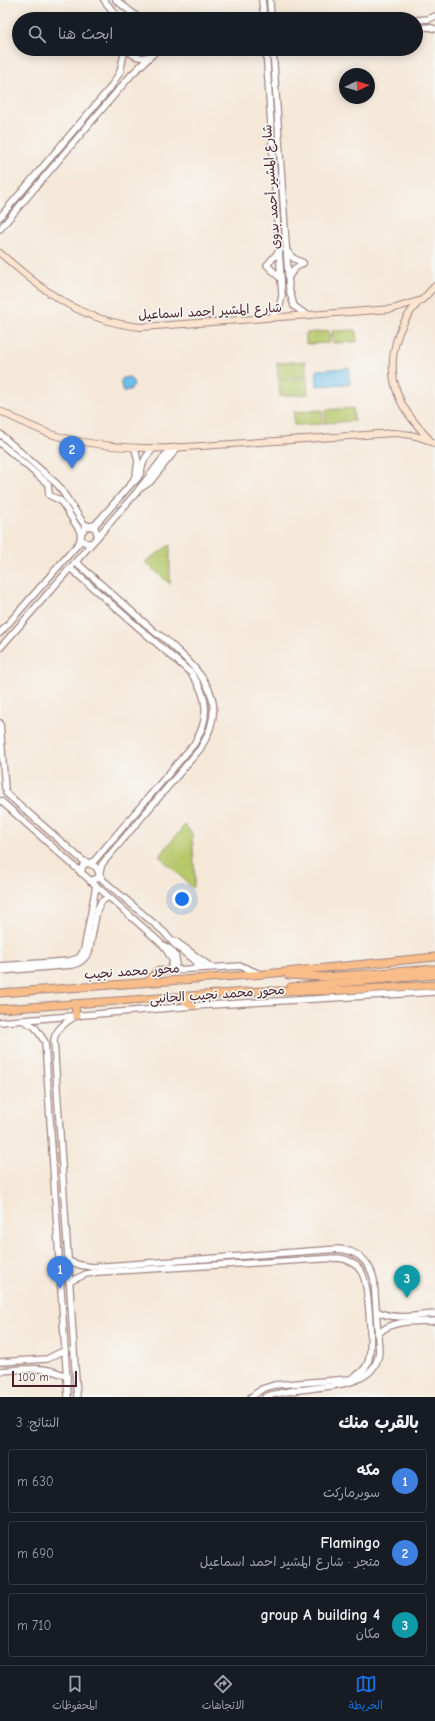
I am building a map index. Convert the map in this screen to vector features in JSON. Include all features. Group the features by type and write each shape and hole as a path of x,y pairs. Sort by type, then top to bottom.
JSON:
{"main road":[{"name":"شارع المشير احمد اسماعيل","path":"0,253 28,278 76,310 108,322 142,327 388,310 407,306 422,300 435,286"},
{"path":"422,300 411,312 402,325 397,336 393,358 393,373 397,392 402,403 419,429 435,444"},
{"path":"407,306 410,308 411,312"},
{"path":"0,411 23,423 56,436 91,443 135,448 171,448 394,433 412,435 429,440"},
{"path":"412,435 417,433 419,429"},
{"name":"محور محمد نجيب","path":"0,992 263,974 435,957"},
{"name":"محور محمد نجيب","path":"263,974 324,977 435,969"},
{"path":"147,982 157,971"},
{"path":"0,1009 261,991 325,983 435,975"},
{"path":"261,991 326,991 435,984"},
{"path":"180,997 193,1006"},
{"path":"75,1004 76,1016"}],"street":[{"path":"104,0 113,12"},
{"path":"116,0 131,12"},
{"path":"262,0 263,12"},
{"path":"270,0 271,12"},
{"path":"423,19 429,19 435,16"},
{"path":"423,27 429,27 435,29"},
{"path":"0,217 110,88 120,72 124,56"},
{"path":"135,56 142,58 146,56"},
{"path":"0,229 132,74 151,56"},
{"name":"شارع المشير أحمد بدوى","path":"267,56 285,279 291,301 298,310 308,316"},
{"name":"شارع المشير أحمد بدوى","path":"273,56 283,250"},
{"path":"283,250 294,258 303,262 285,279 266,265 283,250"},
{"name":"شارع المشير أحمد بدوى","path":"270,318 278,310 282,300 285,279"},
{"path":"0,434 58,485 84,524 95,528 98,536"},
{"path":"0,443 48,484 50,495 61,501 79,529 81,539 86,544 91,543"},
{"path":"0,648 137,491 178,447"},
{"path":"135,448 138,458 139,472 148,480"},
{"path":"0,633 79,544 82,532 85,528 96,524 130,485 139,472 144,461 154,448"},
{"path":"148,480 171,448"},
{"path":"130,485 137,491"},
{"path":"76,562 156,633 170,643 197,669 205,679 210,690 213,703 211,727 200,749 102,864 100,873 96,880 90,881"},
{"path":"70,568 191,673 198,682 205,702 204,724 194,744 95,859 81,867 81,873"},
{"path":"156,643 157,639 162,636"},
{"path":"164,649 169,647 170,643"},
{"path":"0,723 5,798 0,801 164,946 172,947 211,967"},
{"path":"4,789 82,860 96,867 105,881 171,939 172,947 177,958 172,970"},
{"path":"0,966 69,961 78,958 84,950 96,886"},
{"path":"0,971 72,965 85,959 89,952 99,905 108,897"},
{"path":"157,940 164,932"},
{"path":"172,947 203,968"},
{"name":"محور محمد نجيب الجانبى","path":"157,971 242,966 263,974"},
{"name":"محور محمد نجيب الجانبى","path":"0,1022 193,1006 435,992"},
{"path":"76,1016 62,1027 54,1037 77,1397"},
{"path":"21,1020 35,1027 44,1038 68,1397"},
{"path":"44,1038 48,1036 54,1037"},
{"path":"54,1190 63,1190"},
{"path":"68,1260 80,1265 92,1267 340,1249 355,1253 367,1263 374,1280 379,1351 374,1370 370,1376 359,1384 346,1388 281,1392 265,1397"},
{"path":"277,1254 278,1261"},
{"path":"69,1282 92,1272 338,1258 350,1261 360,1269 365,1281 367,1294 370,1357 365,1368 350,1379 274,1385 262,1389 251,1397"},
{"path":"367,1294 376,1293"},
{"path":"377,1311 395,1317 435,1314"},
{"path":"378,1334 387,1326 396,1323 435,1321"},
{"path":"0,1362 47,1359 65,1350"},
{"path":"370,1351 379,1351"},
{"path":"0,1371 48,1369 57,1371 67,1377"}],"green space":[{"path":"356,330 357,342 333,343 332,331"},
{"path":"329,331 330,343 306,344 306,333"},
{"path":"305,361 307,376 278,378 277,363"},
{"path":"307,378 308,394 280,396 279,380"},
{"path":"353,408 354,421 325,423 325,410"},
{"path":"322,410 323,424 294,425 294,412"},
{"path":"170,545 170,584 145,562"},
{"path":"185,825 192,833 195,879 193,888 159,856"}],"water":[{"path":"349,368 350,384 317,386 316,370"},
{"path":"128,377 133,381 134,386 130,390 126,390 124,393 120,382 123,378"}],"place":[{"name":"Flamingo","path":"72,469"},
{"name":"مكه","path":"60,1289"},
{"name":"group A building 4","path":"407,1298"}]}
